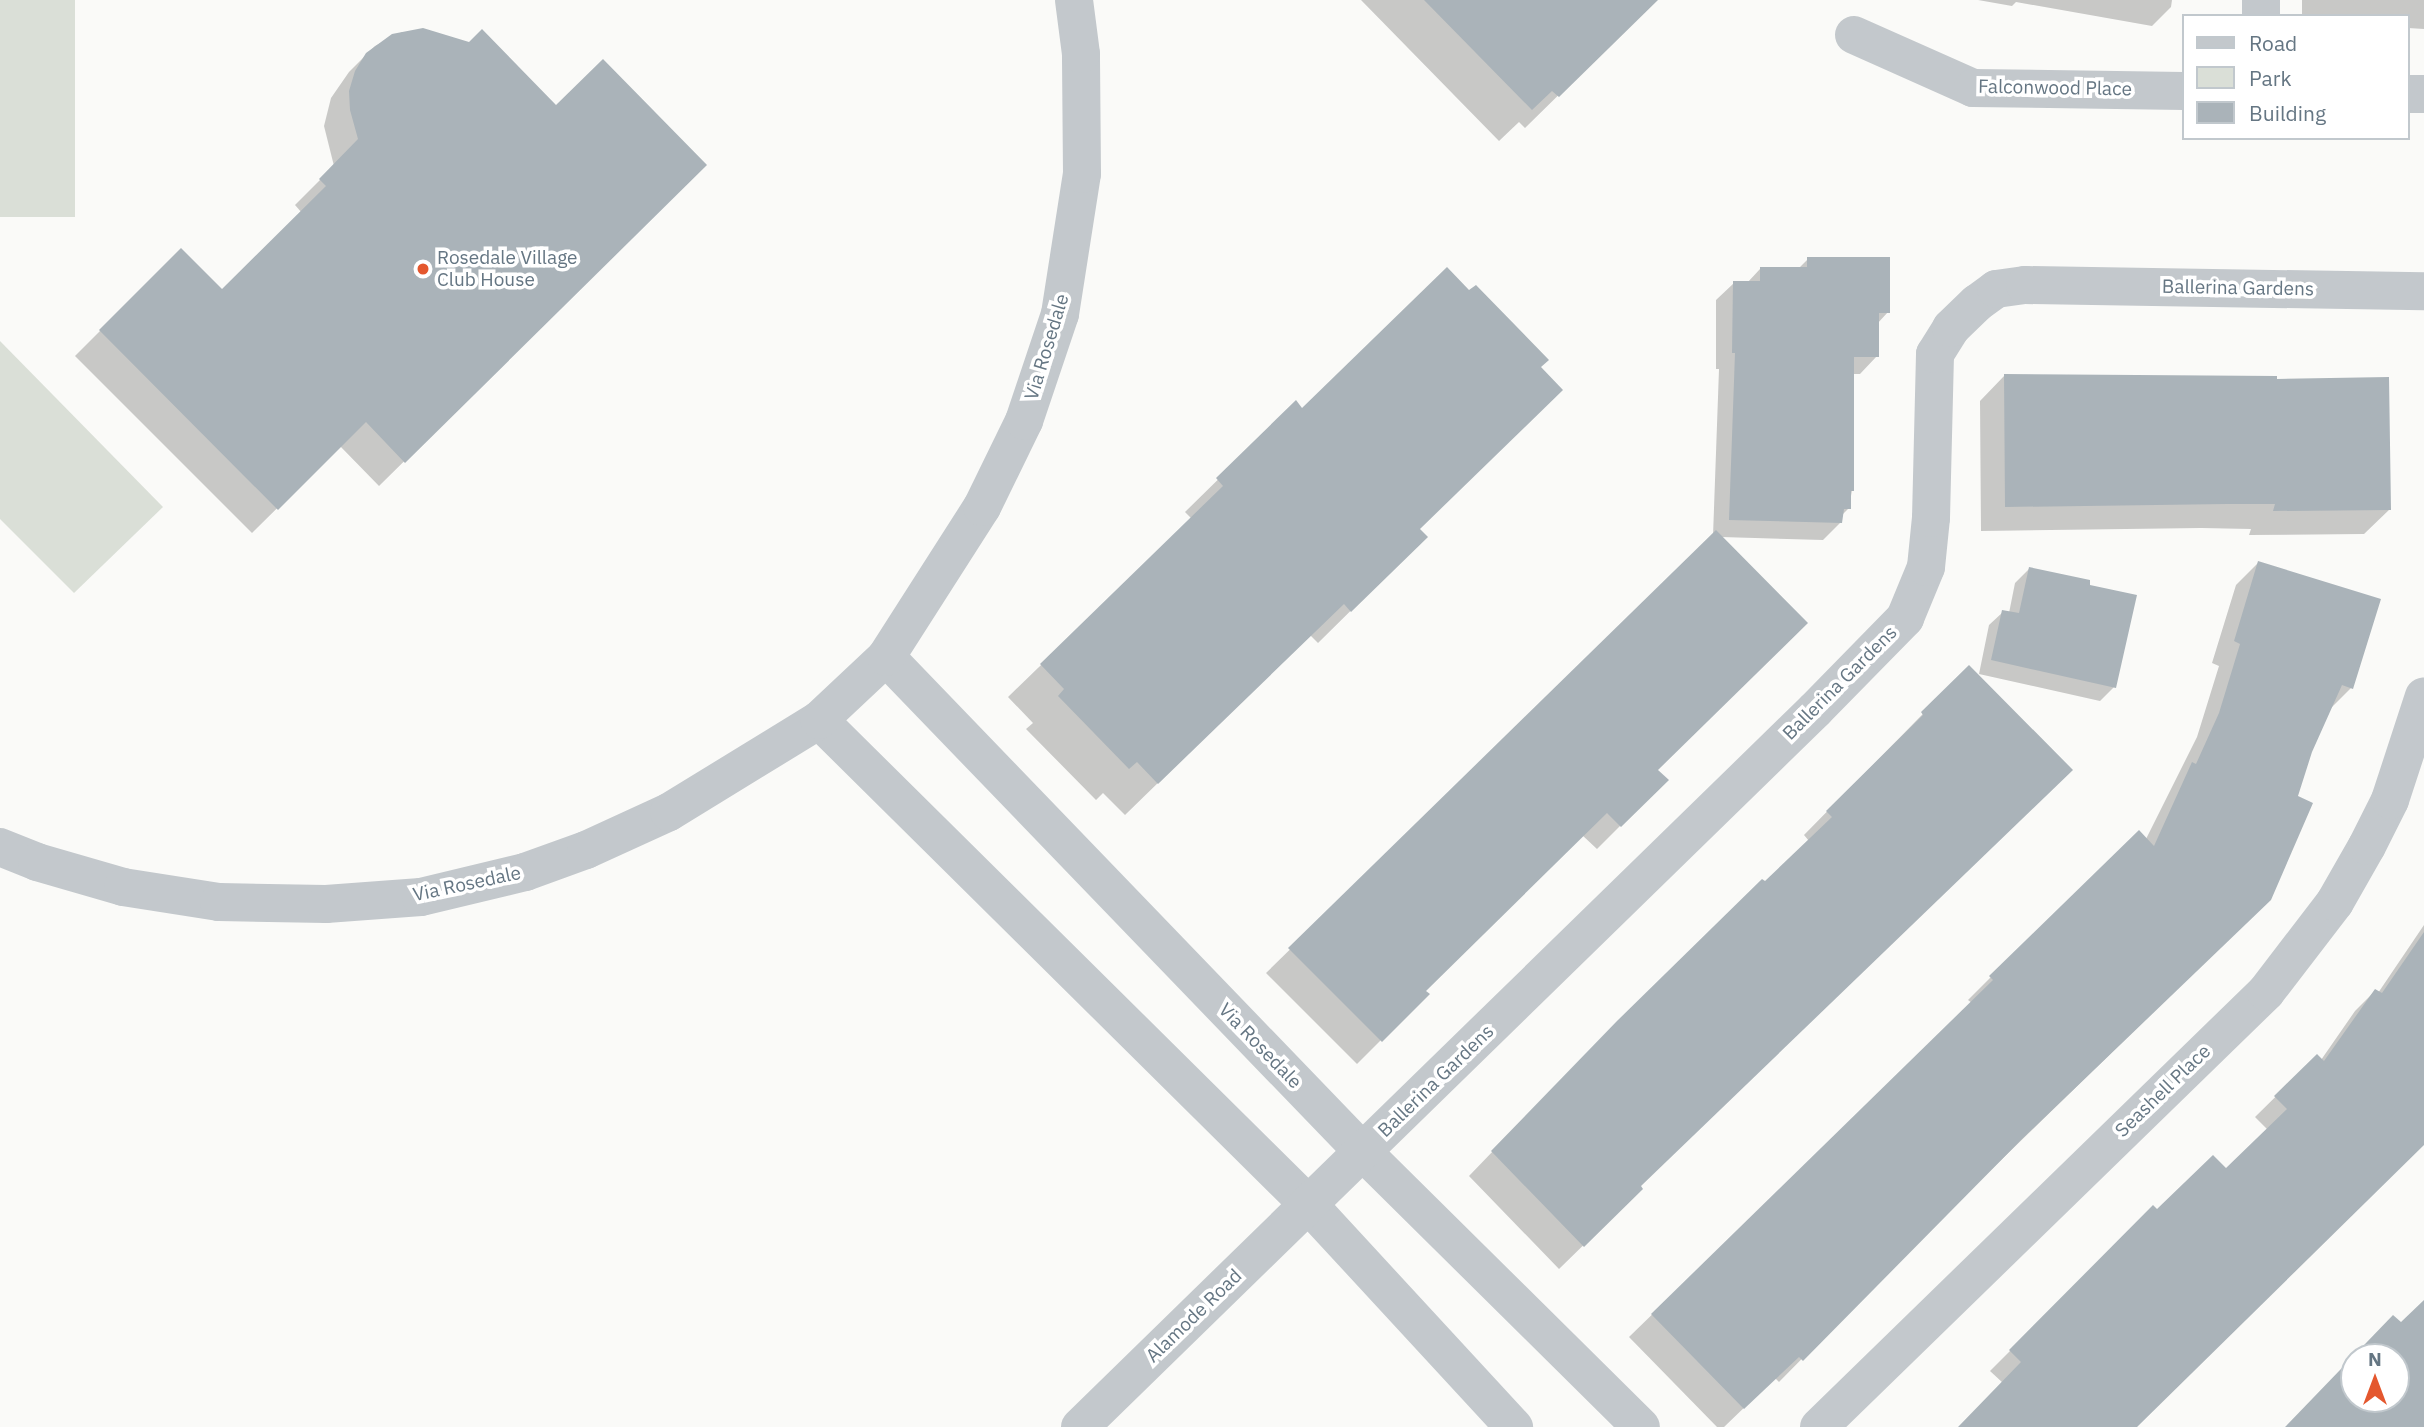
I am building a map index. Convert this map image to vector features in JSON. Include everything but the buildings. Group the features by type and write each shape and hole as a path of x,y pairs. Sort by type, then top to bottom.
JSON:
{"street":[{"name":"Via Rosedale","path":"0,847 37,862 123,887 219,902 326,904 421,897 525,872 586,850 669,813 819,720 887,657 982,507 1024,421 1060,314 1083,159 1082,54 1074,0"},
{"name":"Falconwood Place","path":"1854,35 1973,88 2182,91"},
{"name":"Ballerina Gardens","path":"1308,1205 1905,618 1926,567 1931,518 1935,354 1951,328 1977,303 1996,289 2025,285 2424,291"},
{"name":"Via Rosedale","path":"887,657 1363,1152 1641,1427"},
{"name":"Seashell Place","path":"1819,1427 2266,992 2335,902 2367,846 2390,800 2424,696"},
{"path":"819,720 1308,1205 1514,1427"},
{"name":"Alamode Road","path":"1080,1427 1308,1205"}],"green space":[{"path":"0,0 75,0 75,217 0,217"},
{"path":"0,341 163,507 74,593 0,519"}],"place":[{"name":"Rosedale Village Club House","path":"423,269"}]}
